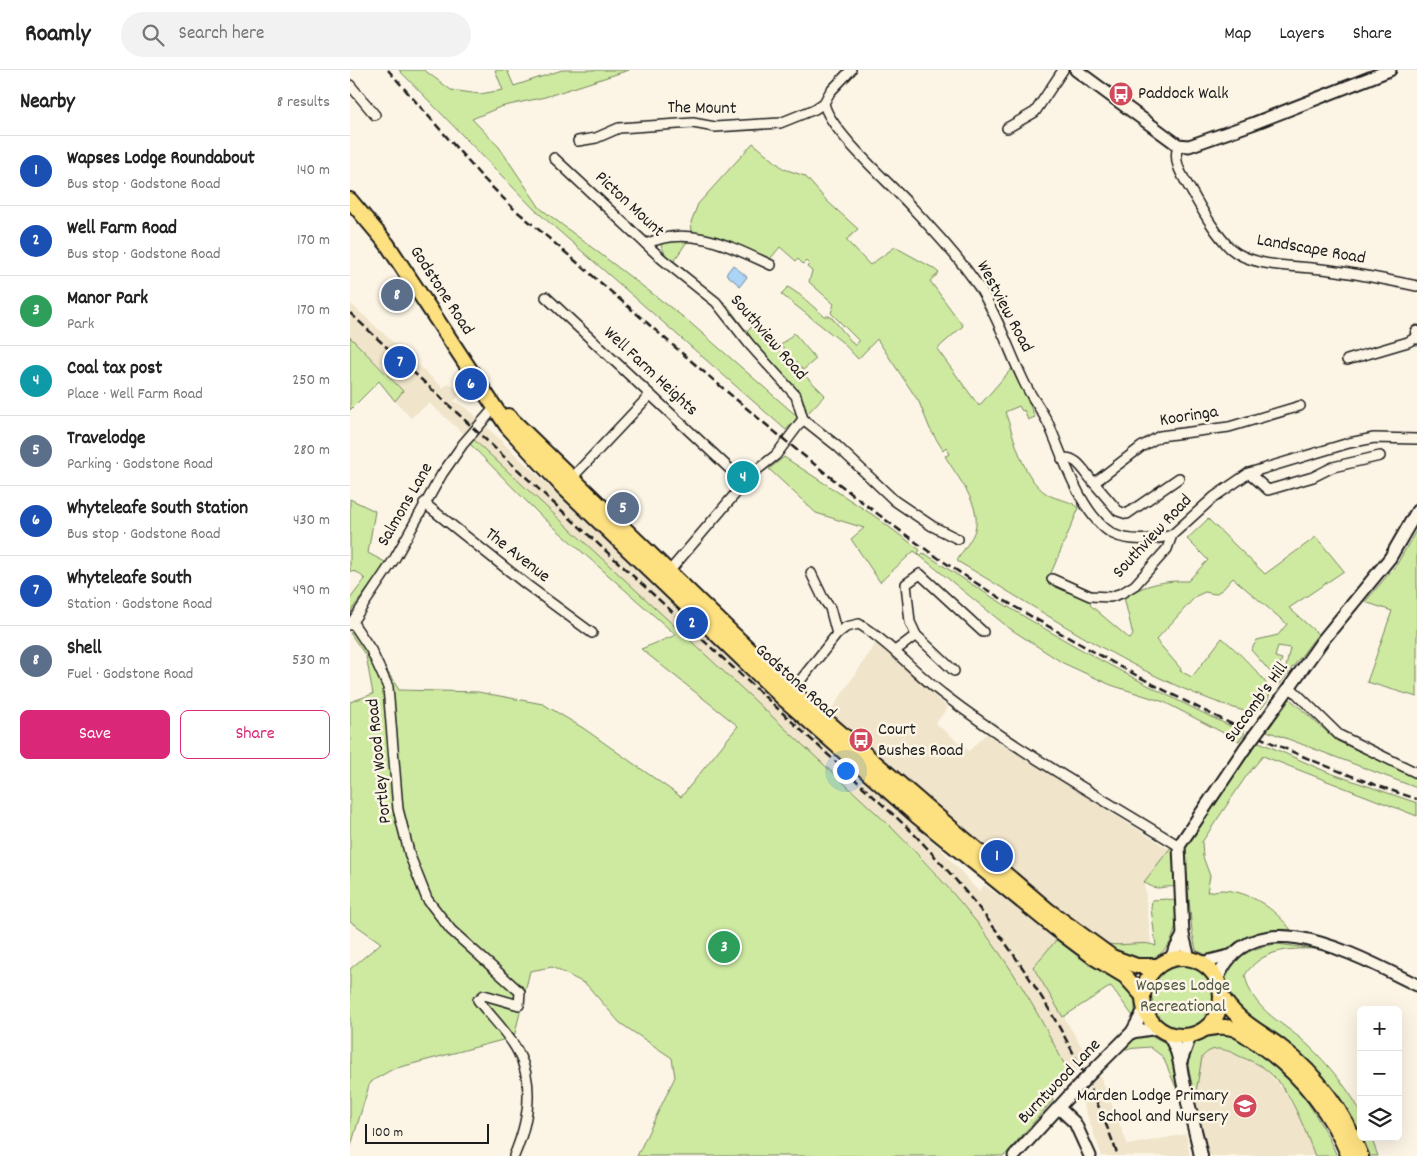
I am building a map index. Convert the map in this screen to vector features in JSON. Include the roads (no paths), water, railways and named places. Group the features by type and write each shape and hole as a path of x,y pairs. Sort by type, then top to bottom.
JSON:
{"highway":[{"name":"Godstone Road","path":"350,200 387,244 496,406 567,483 664,577 784,699 876,772 1096,958 1125,976 1142,995"},
{"name":"Godstone Road","path":"664,577 792,691 876,772"},
{"name":"Godstone Road","path":"1058,924 1120,962 1137,966 1155,966"},
{"path":"1349,1156 1318,1100 1300,1079 1274,1056 1234,1029 1221,1026 1205,1029 1190,1035 1163,1031 1144,1010 1142,995 1145,982 1155,966 1170,959 1195,960 1217,980 1229,1008 1239,1018 1282,1048 1310,1073 1342,1116 1361,1156"},
{"path":"1205,1029 1218,1012 1222,995"}],"main road":[{"path":"1163,1031 1177,1047 1181,1060 1183,1080 1201,1156"},
{"path":"1181,1060 1190,1035"}],"street":[{"path":"824,103 830,92 851,70"},
{"path":"1007,128 1035,112 1063,70"},
{"path":"1083,72 1178,145 1189,146 1252,124 1390,70"},
{"path":"350,85 375,115"},
{"name":"The Mount","path":"578,141 596,138 619,128 694,123 715,127 780,123 815,109 824,103"},
{"name":"Westview Road","path":"824,103 825,110 834,124 962,263 981,290 1024,383 1048,425 1062,460 1086,506 1113,534 1131,538 1162,538 1172,535"},
{"name":"Landscape Road","path":"1178,145 1175,155 1178,168 1214,229 1231,249 1254,259 1280,265 1322,268 1417,286"},
{"name":"Picton Mount","path":"554,158 682,276"},
{"path":"646,244 660,237 687,235 714,240 771,265"},
{"name":"Southview Road","path":"682,276 716,302 750,345 796,396 803,419"},
{"name":"Well Farm Heights","path":"546,297 732,471"},
{"path":"1347,360 1408,342 1417,338 1417,332"},
{"path":"567,483 650,395"},
{"name":"Salmons Lane","path":"351,624 399,551 424,503 463,444 496,406"},
{"name":"Kooringa","path":"1094,483 1140,447 1160,436 1229,427 1300,406"},
{"path":"664,577 754,473 776,454 803,419 837,446 895,501 932,526 958,539"},
{"name":"Southview Road","path":"1052,579 1090,596 1110,597 1122,593 1135,585 1167,550 1172,535 1214,497 1249,473 1349,443 1374,438 1417,439"},
{"path":"1249,473 1268,490 1313,477 1333,467 1380,456"},
{"path":"1062,460 1068,457 1073,458 1118,511 1127,514 1179,478"},
{"name":"The Avenue","path":"424,503 527,586 592,633"},
{"name":"Succomb's Hill","path":"1179,846 1245,748 1291,688 1323,640 1390,558 1417,511"},
{"path":"811,573 830,608 837,634"},
{"path":"954,671 916,635 910,622 906,584 920,574 983,632"},
{"name":"Portley Wood Road","path":"351,624 371,650 388,687 398,809 410,856 427,899 451,930 520,992 519,1005 484,995 478,1000 518,1052 526,1077 527,1112 521,1139 514,1156"},
{"path":"792,691 837,634 846,627 858,624 873,633 942,694 1004,737 1179,846 1183,935 1195,960 1231,955"},
{"path":"895,652 916,635"},
{"path":"1291,688 1339,735 1417,773"},
{"path":"1170,959 1183,935"},
{"path":"1217,980 1223,964 1231,955 1254,942 1269,937 1291,936 1344,951 1417,985"},
{"name":"Burntwood Lane","path":"1014,1156 1068,1097 1132,1032 1144,1010"},
{"path":"1132,1032 1163,1031"},
{"path":"1059,1108 1075,1123 1090,1156"}],"water":[{"path":"733,265 747,277 740,286 726,274"}],"railway":[{"path":"388,70 481,176 513,208 762,421 864,504 936,557 1038,620 1161,689 1287,749 1373,784 1417,799"},
{"path":"350,313 559,508 909,829 943,865 1004,941 1057,1023 1080,1066 1118,1156"}],"place":[{"name":"Paddock Walk","path":"1121,94"},
{"name":"Shell","path":"397,295"},
{"name":"Whyteleafe South","path":"400,362"},
{"name":"Whyteleafe South Station","path":"471,384"},
{"name":"Coal tax post","path":"743,477"},
{"name":"Travelodge","path":"623,508"},
{"name":"Well Farm Road","path":"692,623"},
{"name":"Court Bushes Road","path":"861,740"},
{"name":"Wapses Lodge Roundabout","path":"997,856"},
{"name":"Manor Park","path":"724,947"},
{"name":"Marden Lodge Primary School and Nursery","path":"1245,1106"}],"park label":[{"name":"Wapses Lodge Recreational","path":"1183,996"}]}
